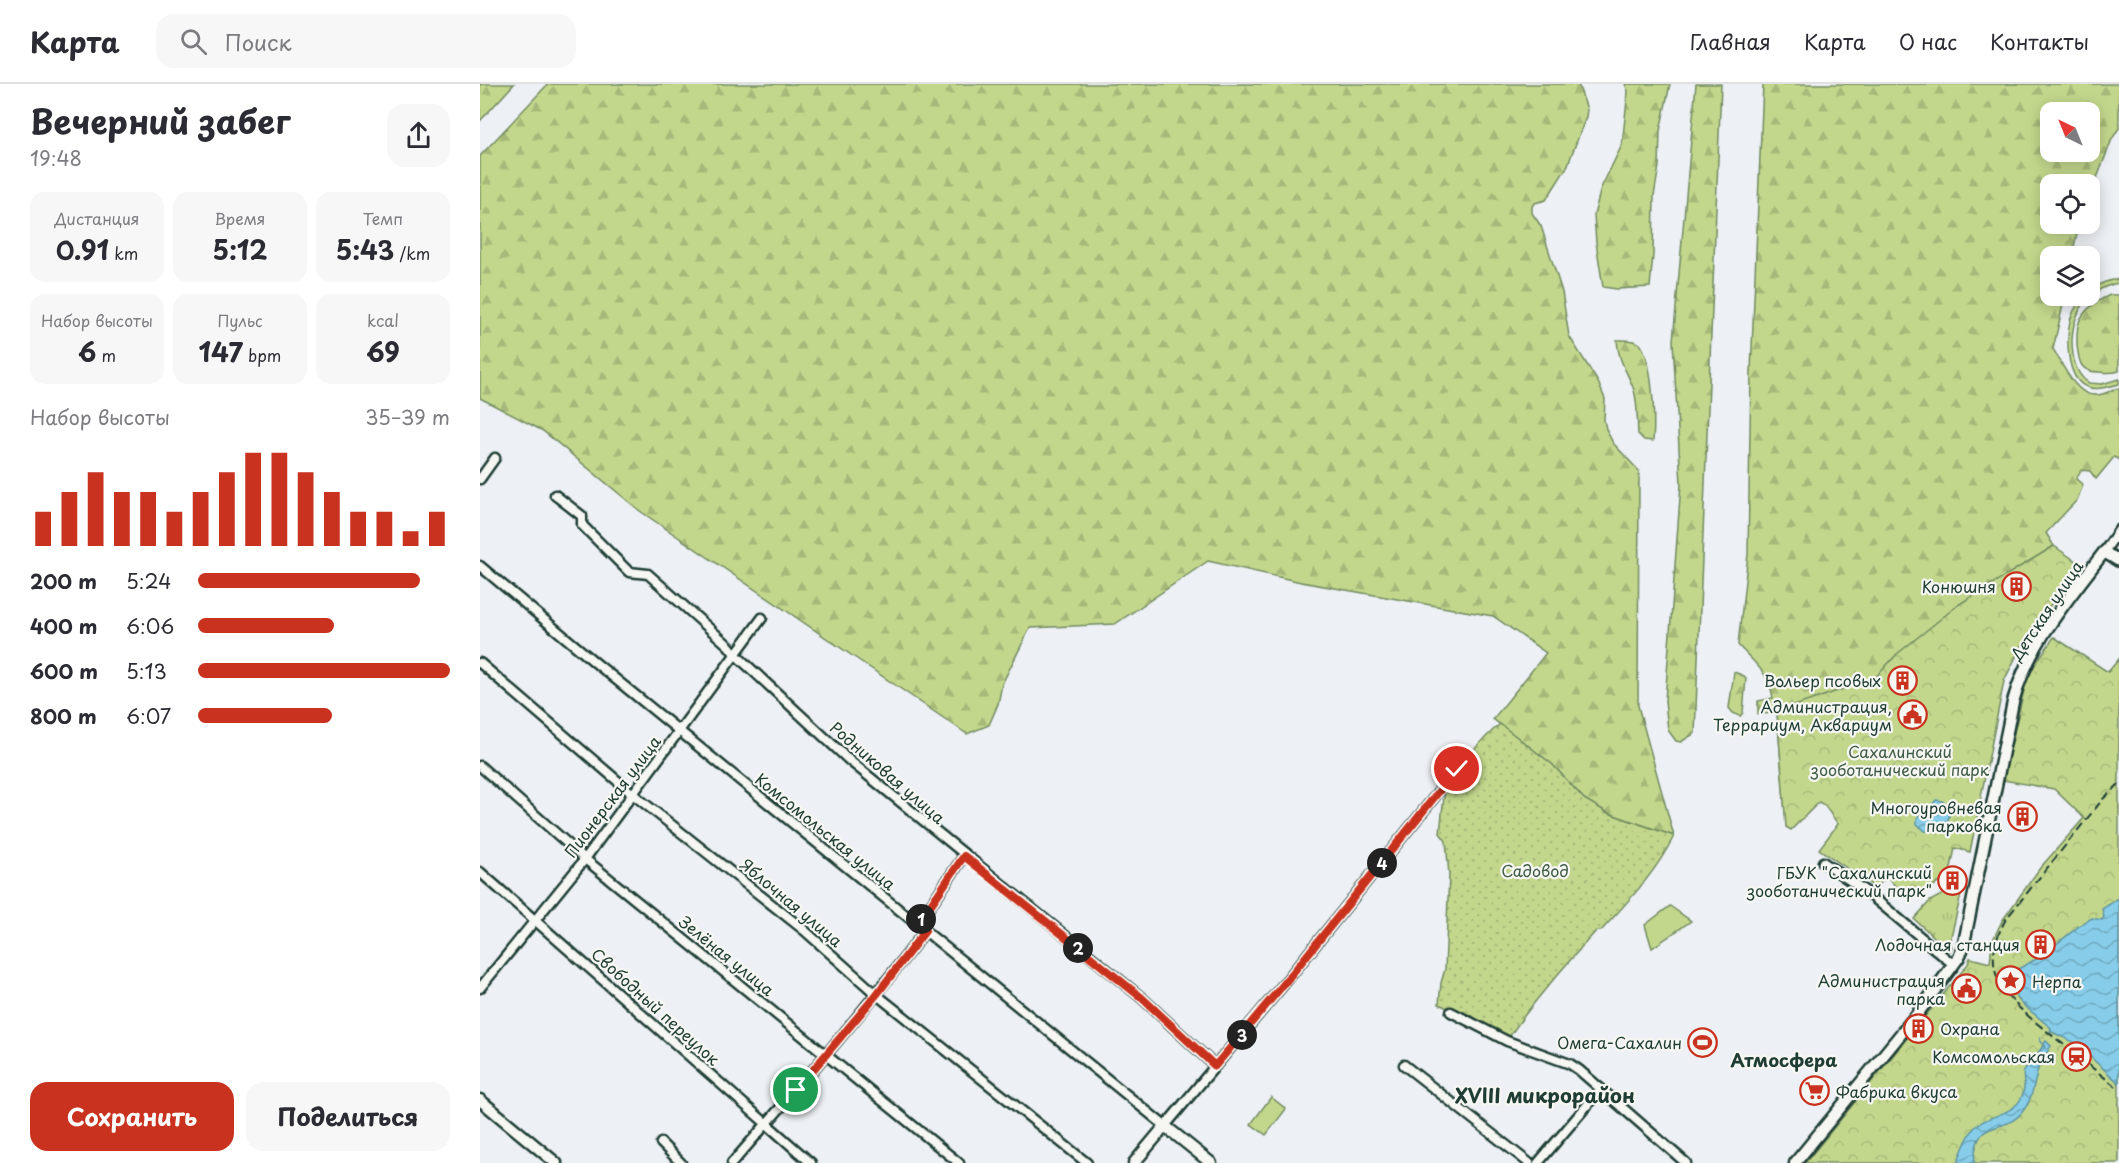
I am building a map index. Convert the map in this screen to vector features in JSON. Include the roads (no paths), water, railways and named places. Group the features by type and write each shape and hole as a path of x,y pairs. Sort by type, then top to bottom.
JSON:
{"street":[{"path":"480,479 495,458"},
{"name":"Родниковая улица","path":"555,495 582,516 582,525 629,572 648,574 729,646 850,761 964,856 1142,998 1215,1066"},
{"path":"2119,530 2104,552 2119,561"},
{"name":"Детская улица","path":"1796,1163 1918,1013 1954,965 1963,948 2019,680 2030,657 2104,552"},
{"name":"Комсомольская улица","path":"480,566 1211,1163"},
{"name":"Пионерская улица","path":"480,988 585,860 762,618"},
{"name":"Яблочная улица","path":"480,663 634,795 804,930 877,994 1087,1163"},
{"name":"Зелёная улица","path":"480,766 585,860 959,1163"},
{"path":"1134,1163 1283,985 1457,769"},
{"path":"917,925 964,856"},
{"path":"1823,862 1868,893 1954,965"},
{"name":"Свободный переулок","path":"480,872 812,1163"},
{"path":"732,1163 827,1056 925,931"},
{"path":"1451,1012 1508,1041 1570,1064 1686,1163"},
{"path":"1404,1065 1528,1163"},
{"path":"1538,1163 1601,1089"},
{"path":"480,1100 556,1163"},
{"path":"661,1143 681,1163"}],"water":[{"path":"1936,800 1949,806 1949,817 1940,828 1925,831 1917,824 1917,818"},
{"path":"2119,898 2119,1083 2075,1043 2050,1031 2051,1028 2021,1003 2007,984 2013,984 2014,979 2009,977 2014,971 2040,957 2083,923 2092,918 2102,920 2104,917 2102,909"},
{"path":"2046,1041 2051,1046 2039,1066 2031,1095 2023,1111 2015,1119 1985,1132 1976,1148 1974,1163 1959,1163 1966,1140 1977,1125 2012,1109 2017,1104 2024,1089 2024,1070"}],"waterway":[{"path":"2016,672 2035,639"},
{"path":"1985,809 2012,683"},
{"path":"1981,832 1983,822"},
{"path":"2040,1037 2045,1047"}],"railway":[{"path":"2119,784 2103,799 2006,919 1997,939 1994,957 1996,973 2002,987 2012,1000 2039,1025 2119,1089"}],"place":[{"name":"Конюшня","path":"2017,586"},
{"name":"Вольер псовых","path":"1902,680"},
{"name":"Администрация, Террариум, Аквариум","path":"1913,715"},
{"name":"Многоуровневая парковка","path":"2023,816"},
{"name":"ГБУК \"Сахалинский зооботанический парк\"","path":"1953,881"},
{"name":"Лодочная станция","path":"2041,944"},
{"name":"Нерпа","path":"2011,981"},
{"name":"Администрация парка","path":"1966,989"},
{"name":"Охрана","path":"1919,1028"},
{"name":"Омега-Сахалин","path":"1703,1042"},
{"name":"Комсомольская","path":"2076,1056"},
{"name":"Фабрика вкуса","path":"1815,1091"}],"district":[{"name":"Атмосфера","path":"1784,1059"},
{"name":"XVIII микрорайон","path":"1545,1095"}],"park label":[{"name":"Сахалинский зооботанический парк","path":"1900,760"},
{"name":"Садовод","path":"1535,870"}]}
